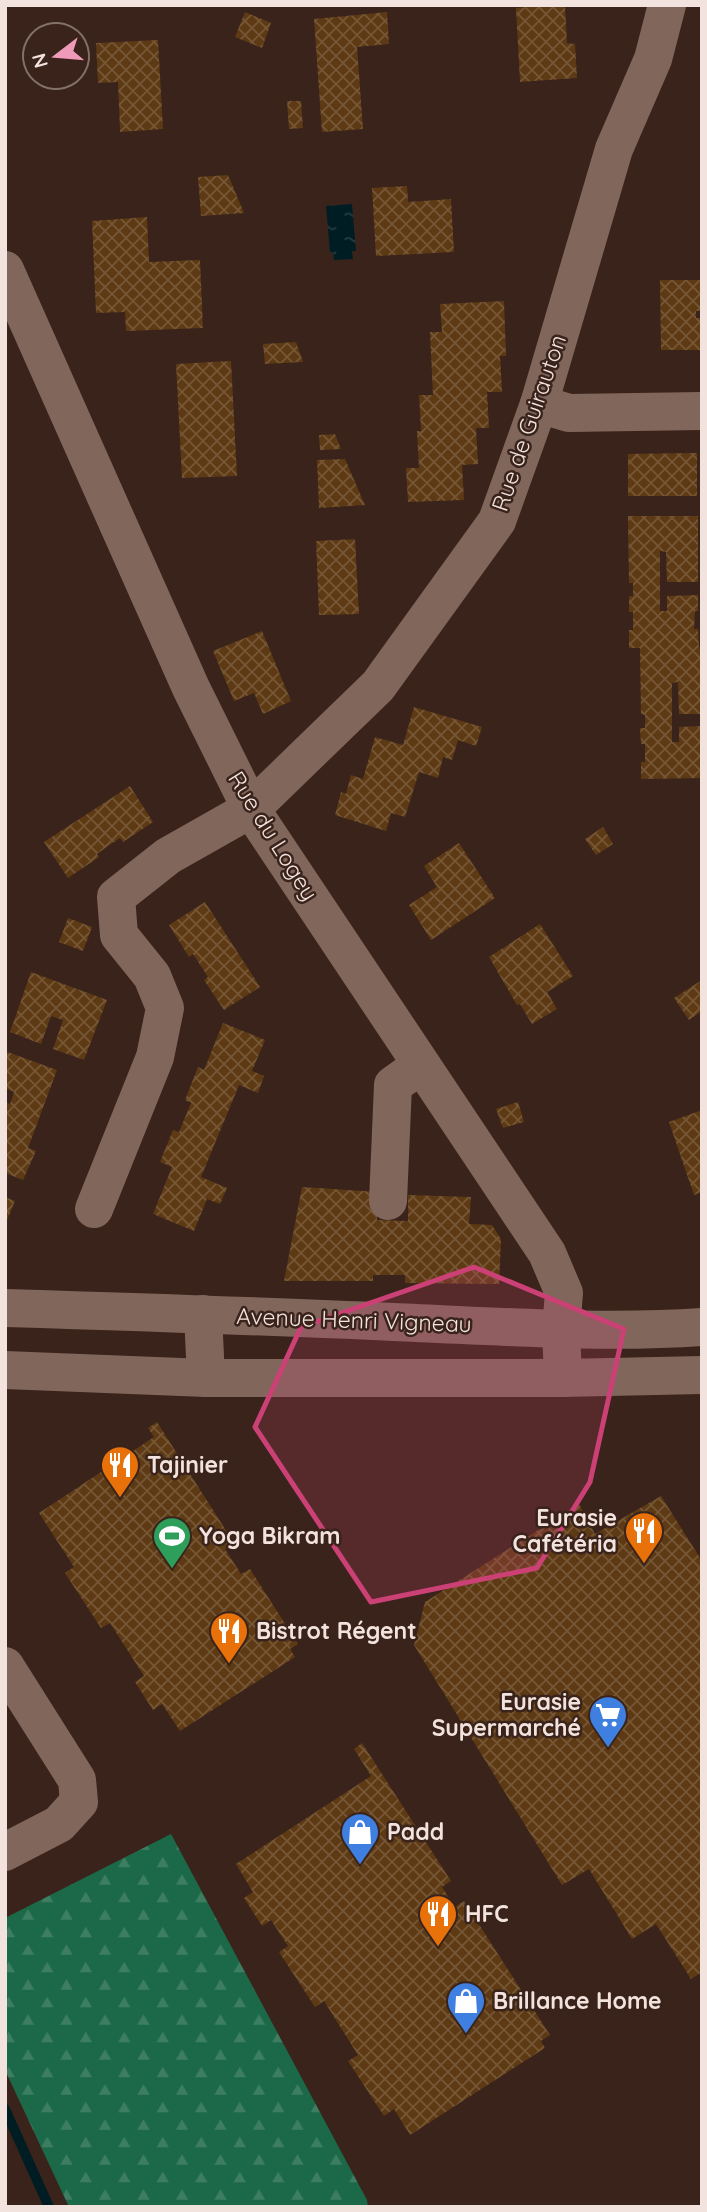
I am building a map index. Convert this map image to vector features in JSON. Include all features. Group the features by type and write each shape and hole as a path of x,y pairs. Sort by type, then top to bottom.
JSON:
{"street":[{"name":"Rue de Guirauton","path":"94,1209 155,1057 165,1008 152,976 119,935 116,897 168,856 251,809 378,686 497,521 540,404 614,149 653,59 667,5"},
{"name":"Rue du Logey","path":"5,270 191,688 251,809 547,1253 564,1293 561,1329 563,1378"},
{"path":"540,404 569,413 702,411"},
{"path":"388,1201 393,1085 421,1065"},
{"name":"Avenue Henri Vigneau","path":"5,1308 561,1329 662,1330 702,1327"},
{"path":"203,1314 206,1378"},
{"path":"5,1370 206,1378 563,1378 702,1375"},
{"path":"5,1667 78,1780 79,1802 58,1824 5,1852"}],"highlighted area":[{"path":"474,1267 624,1329 590,1482 537,1568 371,1602 255,1427 301,1327"}],"green space":[{"path":"171,1834 367,2200 368,2207 69,2207 5,2070 5,1918"}],"water":[{"path":"352,204 356,251 352,251 353,259 334,260 333,253 330,253 326,206"}],"building":[{"path":"528,5 565,6 567,43 575,44 577,78 520,82 516,8"},
{"path":"245,12 271,23 262,48 235,37"},
{"path":"387,12 389,44 357,47 363,129 322,132 314,19"},
{"path":"158,40 163,129 120,132 118,82 98,83 96,43"},
{"path":"287,101 301,101 303,128 289,129"},
{"path":"228,175 244,213 201,216 198,177"},
{"path":"407,186 408,202 451,199 454,252 376,256 372,188"},
{"path":"147,217 149,262 200,260 203,328 126,331 125,312 96,313 92,221"},
{"path":"660,280 702,280 702,311 696,311 696,318 702,318 702,350 661,350"},
{"path":"504,301 506,356 500,356 502,392 487,392 489,428 476,428 478,464 462,465 464,500 408,502 406,468 419,468 419,395 433,395 430,332 442,332 440,304"},
{"path":"296,342 303,362 265,364 263,344"},
{"path":"231,361 237,476 182,478 176,364"},
{"path":"335,434 341,449 320,450 319,435"},
{"path":"697,453 697,496 628,496 628,454"},
{"path":"345,459 365,505 319,508 317,460"},
{"path":"628,516 698,516 698,582 667,582 666,552 660,551 660,611 667,611 667,596 698,595 694,629 698,629 699,647 702,647 702,714 679,714 678,682 672,683 672,742 679,742 679,727 702,726 702,778 641,779 645,744 641,744 640,728 645,728 645,715 641,714 640,648 629,648 633,612 629,612 629,596 633,596 633,583 629,583"},
{"path":"355,539 359,614 319,615 316,541"},
{"path":"262,631 291,701 263,714 254,693 234,701 213,651"},
{"path":"414,707 482,727 476,746 458,740 452,760 443,757 438,778 419,772 405,817 391,813 386,831 335,815 341,792 346,794 351,775 363,779 375,737 403,745"},
{"path":"130,786 153,822 123,842 120,838 97,854 99,857 68,878 44,842"},
{"path":"603,827 613,844 596,855 585,839"},
{"path":"459,843 495,898 431,940 409,905 437,887 424,866"},
{"path":"205,902 260,987 224,1010 204,980 208,977 193,954 189,957 169,925"},
{"path":"68,918 92,927 83,951 59,942"},
{"path":"540,924 573,976 547,992 557,1009 532,1024 520,1004 517,1005 489,957"},
{"path":"31,972 107,1000 84,1060 53,1049 63,1020 51,1016 41,1044 10,1032"},
{"path":"702,980 702,1011 689,1020 674,998"},
{"path":"223,1023 265,1040 252,1071 264,1076 258,1093 239,1085 201,1177 227,1188 220,1204 207,1199 194,1231 153,1214 172,1167 160,1162 173,1130 179,1132 191,1103 185,1100 198,1067 204,1070"},
{"path":"5,1051 57,1070 28,1148 36,1151 23,1180 5,1173 5,1102 10,1104 14,1092 5,1088"},
{"path":"518,1102 524,1122 503,1128 496,1109"},
{"path":"702,1110 702,1192 694,1195 669,1122"},
{"path":"302,1187 378,1192 377,1220 408,1221 408,1195 471,1197 469,1224 492,1225 501,1239 499,1284 405,1283 405,1275 373,1275 373,1281 284,1281"},
{"path":"5,1197 15,1201 5,1225"},
{"path":"157,1422 234,1543 225,1549 241,1574 250,1569 298,1644 290,1649 295,1657 180,1731 162,1704 153,1710 135,1682 144,1676 110,1623 101,1628 65,1573 74,1567 39,1513 154,1437 148,1428"},
{"name":"Eurasie Supermarché","path":"661,1496 702,1561 702,1972 691,1979 656,1924 632,1939 589,1869 562,1885 414,1645 425,1602 579,1504 595,1534"},
{"path":"362,1743 451,1881 442,1887 455,1907 464,1901 550,2035 541,2041 545,2048 410,2135 394,2109 384,2116 348,2061 358,2055 324,2001 315,2007 279,1952 288,1946 271,1920 262,1926 244,1898 253,1892 236,1864 371,1776 354,1749"}],"waterway":[{"path":"5,2109 49,2207"}],"place":[{"name":"Tajinier","path":"120,1499"},
{"name":"Eurasie Cafétéria","path":"644,1565"},
{"name":"Yoga Bikram","path":"172,1570"},
{"name":"Bistrot Régent","path":"229,1665"},
{"name":"Eurasie Supermarché","path":"608,1749"},
{"name":"Padd","path":"360,1866"},
{"name":"HFC","path":"438,1948"},
{"name":"Brillance Home","path":"466,2035"}]}
